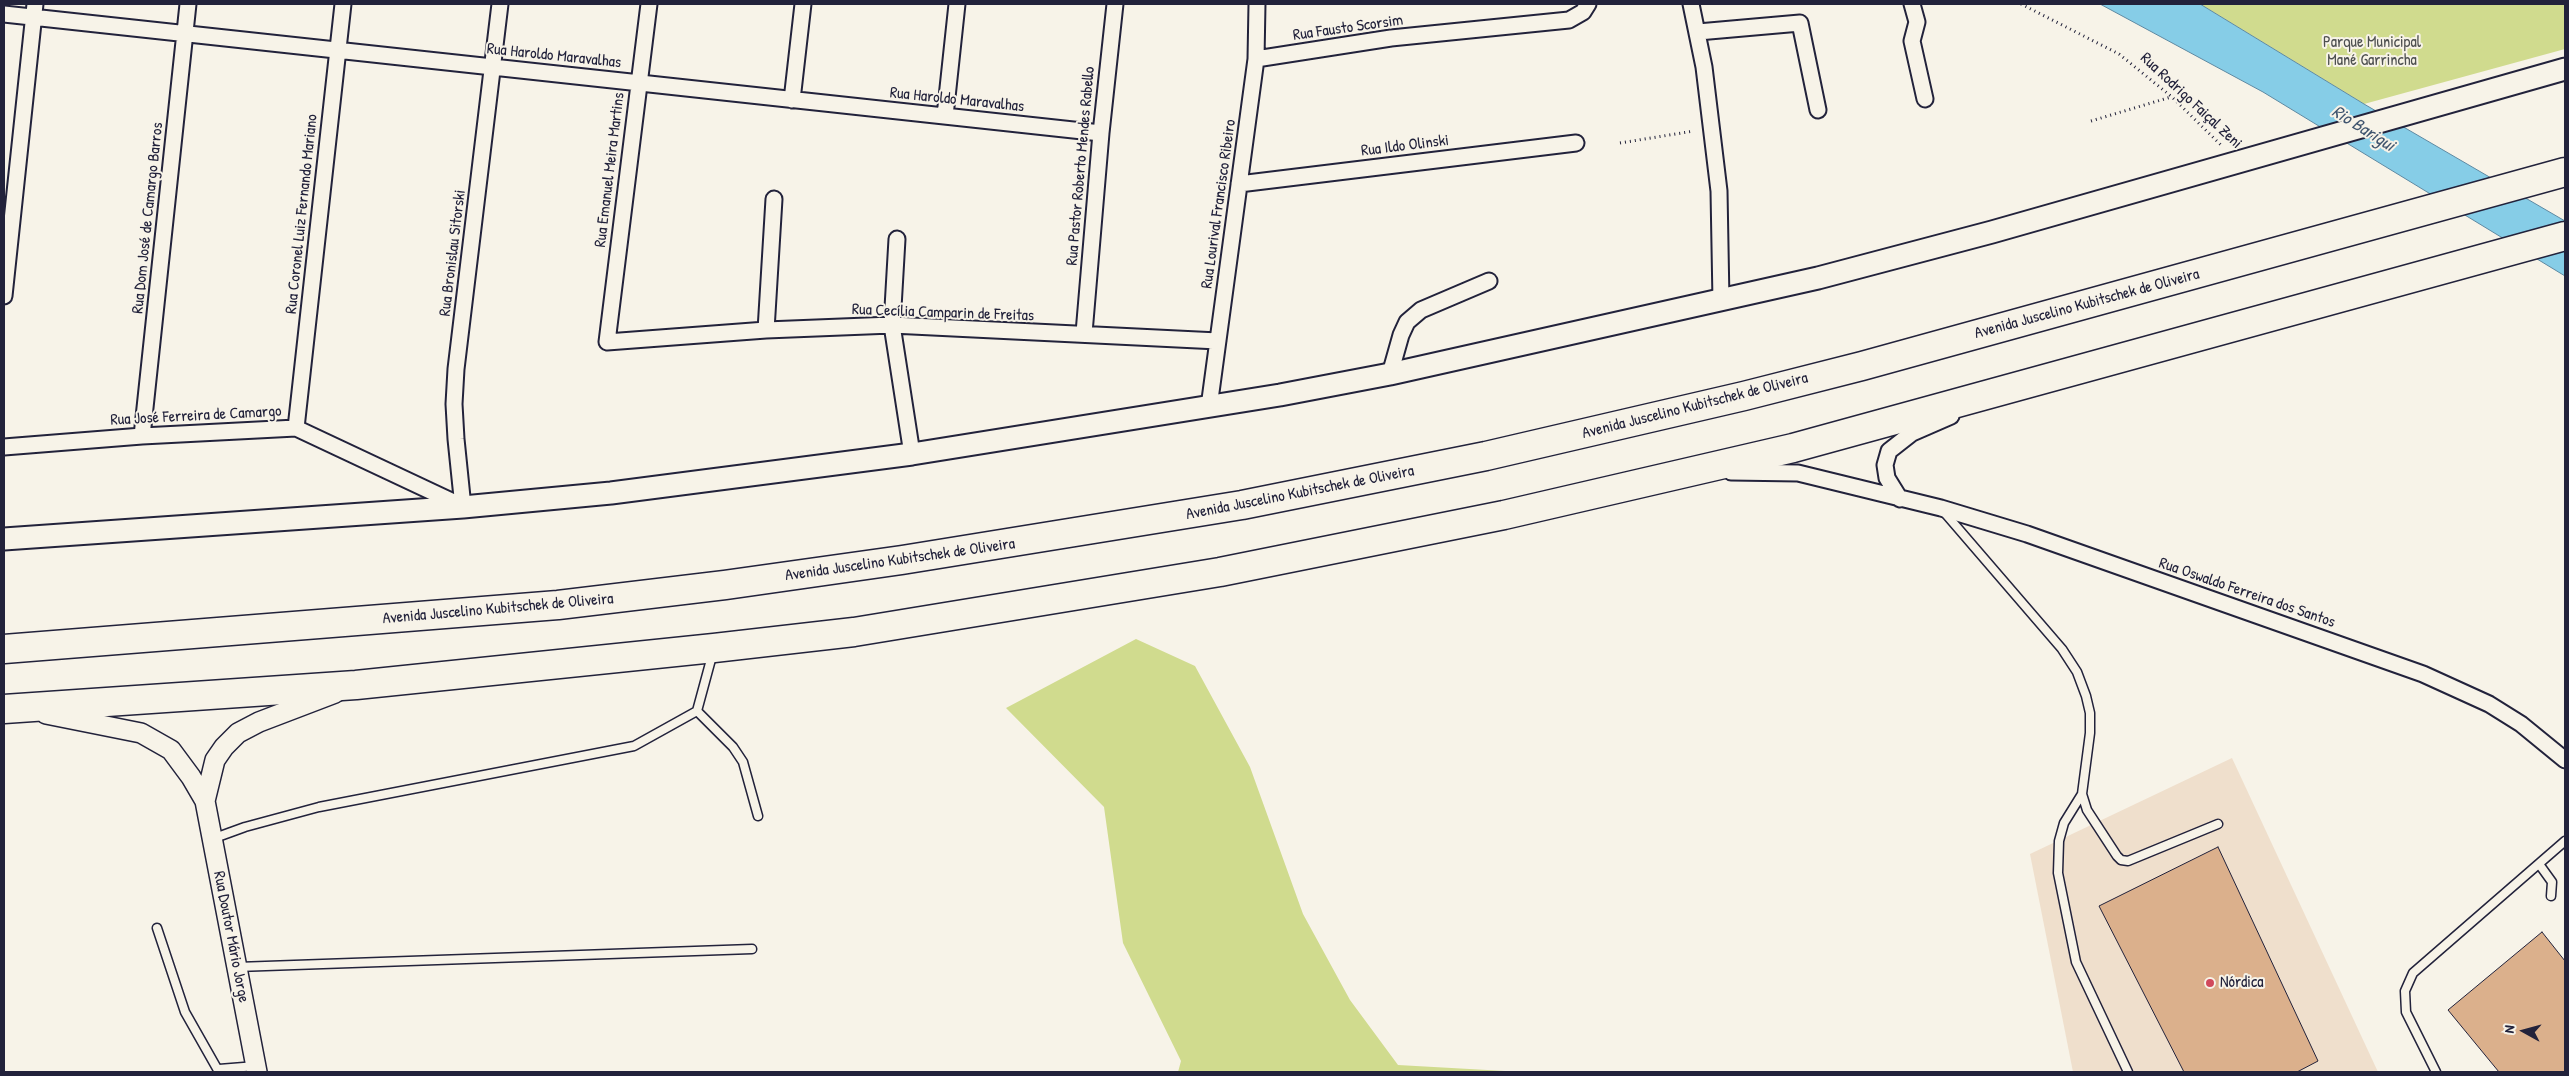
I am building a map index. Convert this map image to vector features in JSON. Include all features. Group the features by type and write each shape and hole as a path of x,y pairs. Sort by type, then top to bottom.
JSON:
{"highway":[{"name":"Avenida Juscelino Kubitschek de Oliveira","path":"4,649 435,616 578,603 902,560 1242,505 1486,456 1744,396 2565,172"},
{"path":"9,709 356,685 541,668 932,620 1220,572 1504,515 1793,448 2019,388 2565,236"},
{"path":"4,633 57,645"}],"main road":[{"path":"4,539 463,507 631,490 912,454 1209,408 1390,374 1721,301 1918,252 2565,70"}],"street":[{"name":"Rua Dom José de Camargo Barros","path":"142,436 188,4"},
{"name":"Rua Coronel Luiz Fernando Mariano","path":"296,428 342,4"},
{"name":"Rua Bronislau Sitorski","path":"463,507 454,404 456,369 500,4"},
{"name":"Rua Emanuel Meira Martins","path":"606,342 649,4"},
{"path":"792,100 803,4"},
{"path":"945,116 957,4"},
{"name":"Rua Pastor Roberto Mendes Rabello","path":"1084,332 1101,134 1115,4"},
{"name":"Rua Lourival Francisco Ribeiro","path":"1209,408 1256,59 1258,4"},
{"name":"Rua Fausto Scorsim","path":"1256,59 1382,40 1569,20 1583,12 1588,4"},
{"path":"1691,4 1698,32 1719,191 1721,301"},
{"path":"1912,4 1917,22 1912,41 1925,99"},
{"name":"Rua Haroldo Maravalhas","path":"4,14 34,10 185,34 1101,134"},
{"path":"4,296 34,10"},
{"path":"1698,32 1800,23 1818,110"},
{"name":"Rua Ildo Olinski","path":"1239,184 1576,143"},
{"path":"766,330 774,199"},
{"path":"897,239 892,325 912,454"},
{"path":"1390,374 1400,335 1407,322 1420,310 1489,282"},
{"name":"Rua Cecília Camparin de Freitas","path":"606,342 766,330 892,325 1058,335 1084,332 1218,340"},
{"path":"1900,499 1887,478 1885,465 1889,451 1898,442 1912,433 2019,388"},
{"name":"Rua José Ferreira de Camargo","path":"4,447 142,436 296,428 463,507"},
{"name":"Rua Oswaldo Ferreira dos Santos","path":"1685,473 1798,473 1941,508 2027,534 2423,674 2489,704 2522,724 2565,760"},
{"name":"Rua Doutor Mário Jorge","path":"205,801 215,760 224,747 238,733 259,722 356,685"},
{"name":"Rua Doutor Mário Jorge","path":"9,709 123,728 158,741 181,760 205,801 257,1069"}],"lane":[{"path":"1941,508 2062,649 2077,672 2086,696 2090,719 2090,733 2082,794 2064,823 2059,841 2058,873 2076,962 2128,1072"},
{"path":"212,839 246,826 319,807 634,746 697,710 714,648"},
{"path":"697,710 733,747 743,762 758,816"},
{"path":"2082,794 2087,810 2121,860 2128,861 2218,824"},
{"path":"2436,1072 2406,1012 2405,991 2413,973 2565,841"},
{"path":"2539,864 2552,882 2551,896"},
{"path":"157,928 185,1012 219,1071 257,1069"},
{"path":"237,967 752,949"}],"path":[{"name":"Rua Rodrigo Faiçal Zeni","path":"2021,4 2119,54 2172,97 2238,161"},
{"path":"2091,121 2172,97"},
{"path":"1620,143 1712,128"}],"shaded area":[{"path":"2232,758 2378,1072 2073,1072 2030,854"}],"green space":[{"name":"Parque Municipal Mané Garrincha","path":"2200,4 2565,4 2565,49 2364,104"},
{"path":"1136,639 1195,666 1250,767 1303,914 1350,1000 1398,1065 1523,1072 1178,1072 1181,1061 1123,943 1104,807 1006,708"}],"water":[{"name":"Rio Barigui","path":"2100,4 2200,4 2364,104 2565,221 2565,276 2263,92"}],"building":[{"name":"Nórdica","path":"2218,847 2318,1061 2297,1072 2184,1072 2099,906"},
{"path":"2542,932 2565,961 2565,1072 2499,1072 2448,1010"}],"place":[{"name":"Nórdica","path":"2210,983"}]}
